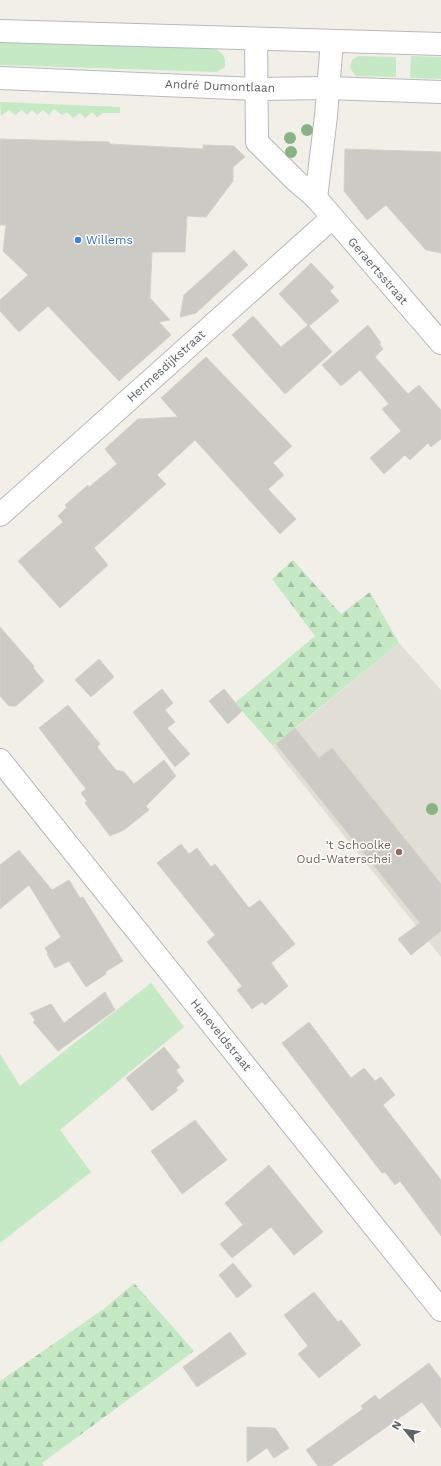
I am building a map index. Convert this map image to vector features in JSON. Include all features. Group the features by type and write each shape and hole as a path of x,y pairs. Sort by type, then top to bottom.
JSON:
{"street":[{"path":"0,31 256,40 441,44"},
{"name":"Geraertsstraat","path":"256,40 257,142 295,180 316,198 441,343"},
{"path":"316,198 332,41"},
{"name":"André Dumontlaan","path":"0,78 257,89 328,88 441,92"},
{"name":"Hermesdijkstraat","path":"0,515 332,218"},
{"name":"Haneveldstraat","path":"0,760 441,1310"}],"shaded area":[{"name":"'t Schoolke Oud-Waterschei","path":"399,643 441,690 441,957 273,747"}],"green space":[{"path":"0,41 216,49 224,57 225,67 217,72 0,65"},
{"path":"358,56 396,57 396,77 356,76 350,68 352,60"},
{"path":"411,56 441,57 441,79 410,78"},
{"path":"0,102 120,107 120,113 103,113 97,117 92,112 85,118 80,113 73,118 67,112 62,115 54,109 49,115 43,110 37,115 32,110 27,115 22,110 15,115 9,110 1,116"},
{"path":"293,560 341,614 370,592 399,643 273,746 235,703 315,636 272,579"},
{"path":"151,983 184,1027 60,1130 91,1172 0,1243 0,1054 20,1086"},
{"path":"134,1283 194,1351 42,1463 44,1466 0,1466 0,1381 105,1308"}],"building":[{"name":"Willems","path":"0,139 109,142 110,144 203,149 203,145 234,146 245,157 233,167 233,181 206,217 187,216 185,252 152,252 150,298 170,320 159,322 171,335 119,381 48,306 19,332 0,311 0,300 28,275 3,251 6,225 0,225"},
{"path":"345,149 441,152 441,253 426,250 386,205 367,220 344,191"},
{"path":"234,250 248,265 196,313 180,317 184,295"},
{"path":"311,263 334,287 330,291 339,301 309,326 332,352 285,394 232,335 253,316 281,347 308,325 279,294"},
{"path":"368,325 381,343 379,344 383,349 375,357 408,394 419,385 441,410 441,439 431,447 428,443 410,460 405,455 384,474 370,458 401,431 382,409 389,404 360,370 341,386 322,365"},
{"path":"206,357 292,446 273,463 284,475 268,489 296,519 280,534 195,440 157,475 166,484 94,548 108,565 60,608 18,561 63,522 58,516 67,507 65,505 88,485 89,487 117,464 105,449 120,435 138,419 178,417 161,398"},
{"path":"0,627 34,666 33,668 44,681 16,706 9,706 0,696"},
{"path":"99,659 114,677 91,697 75,680"},
{"path":"162,689 173,703 165,710 175,722 167,728 190,754 175,767 133,712"},
{"path":"224,689 242,711 228,724 209,701"},
{"path":"68,705 100,744 97,747 116,770 124,772 134,784 164,760 176,776 146,806 149,810 124,830 110,836 85,803 87,801 81,793 86,789 39,728"},
{"path":"295,728 319,758 332,748 441,884 441,931 411,955 398,939 420,923 276,744"},
{"path":"181,844 189,854 197,848 211,867 215,864 249,908 260,900 295,944 271,963 288,986 265,1005 262,1002 252,1009 237,990 242,986 207,942 215,935 157,863"},
{"path":"19,850 52,890 69,880 80,898 83,897 123,961 105,972 106,974 86,987 69,961 55,968 47,954 48,953 45,948 61,937 29,885 0,909 0,865"},
{"path":"105,992 115,1010 58,1051 33,1022 35,1020 30,1013 51,1004 64,1023"},
{"path":"309,1022 351,1078 364,1068 375,1081 381,1077 395,1095 383,1105 441,1180 441,1236 400,1181 395,1185 385,1172 382,1173 282,1043"},
{"path":"164,1047 180,1067 176,1070 184,1081 176,1088 178,1090 152,1111 126,1078"},
{"path":"195,1120 227,1160 182,1194 151,1151"},
{"path":"269,1165 323,1232 294,1255 271,1227 232,1258 220,1244 243,1225 225,1203"},
{"path":"233,1263 252,1286 237,1298 219,1275"},
{"path":"314,1292 338,1322 341,1320 361,1345 319,1378 298,1354 308,1346 284,1315"},
{"path":"230,1332 246,1354 197,1387 183,1367"},
{"path":"429,1363 441,1379 441,1428 422,1402 331,1466 318,1466 306,1450 363,1409 361,1406 375,1395 379,1400"},
{"path":"247,1427 275,1428 289,1448 274,1458 267,1448 247,1462"}],"place":[{"name":"Willems","path":"78,240"},
{"name":"'t Schoolke Oud-Waterschei","path":"399,852"}]}
